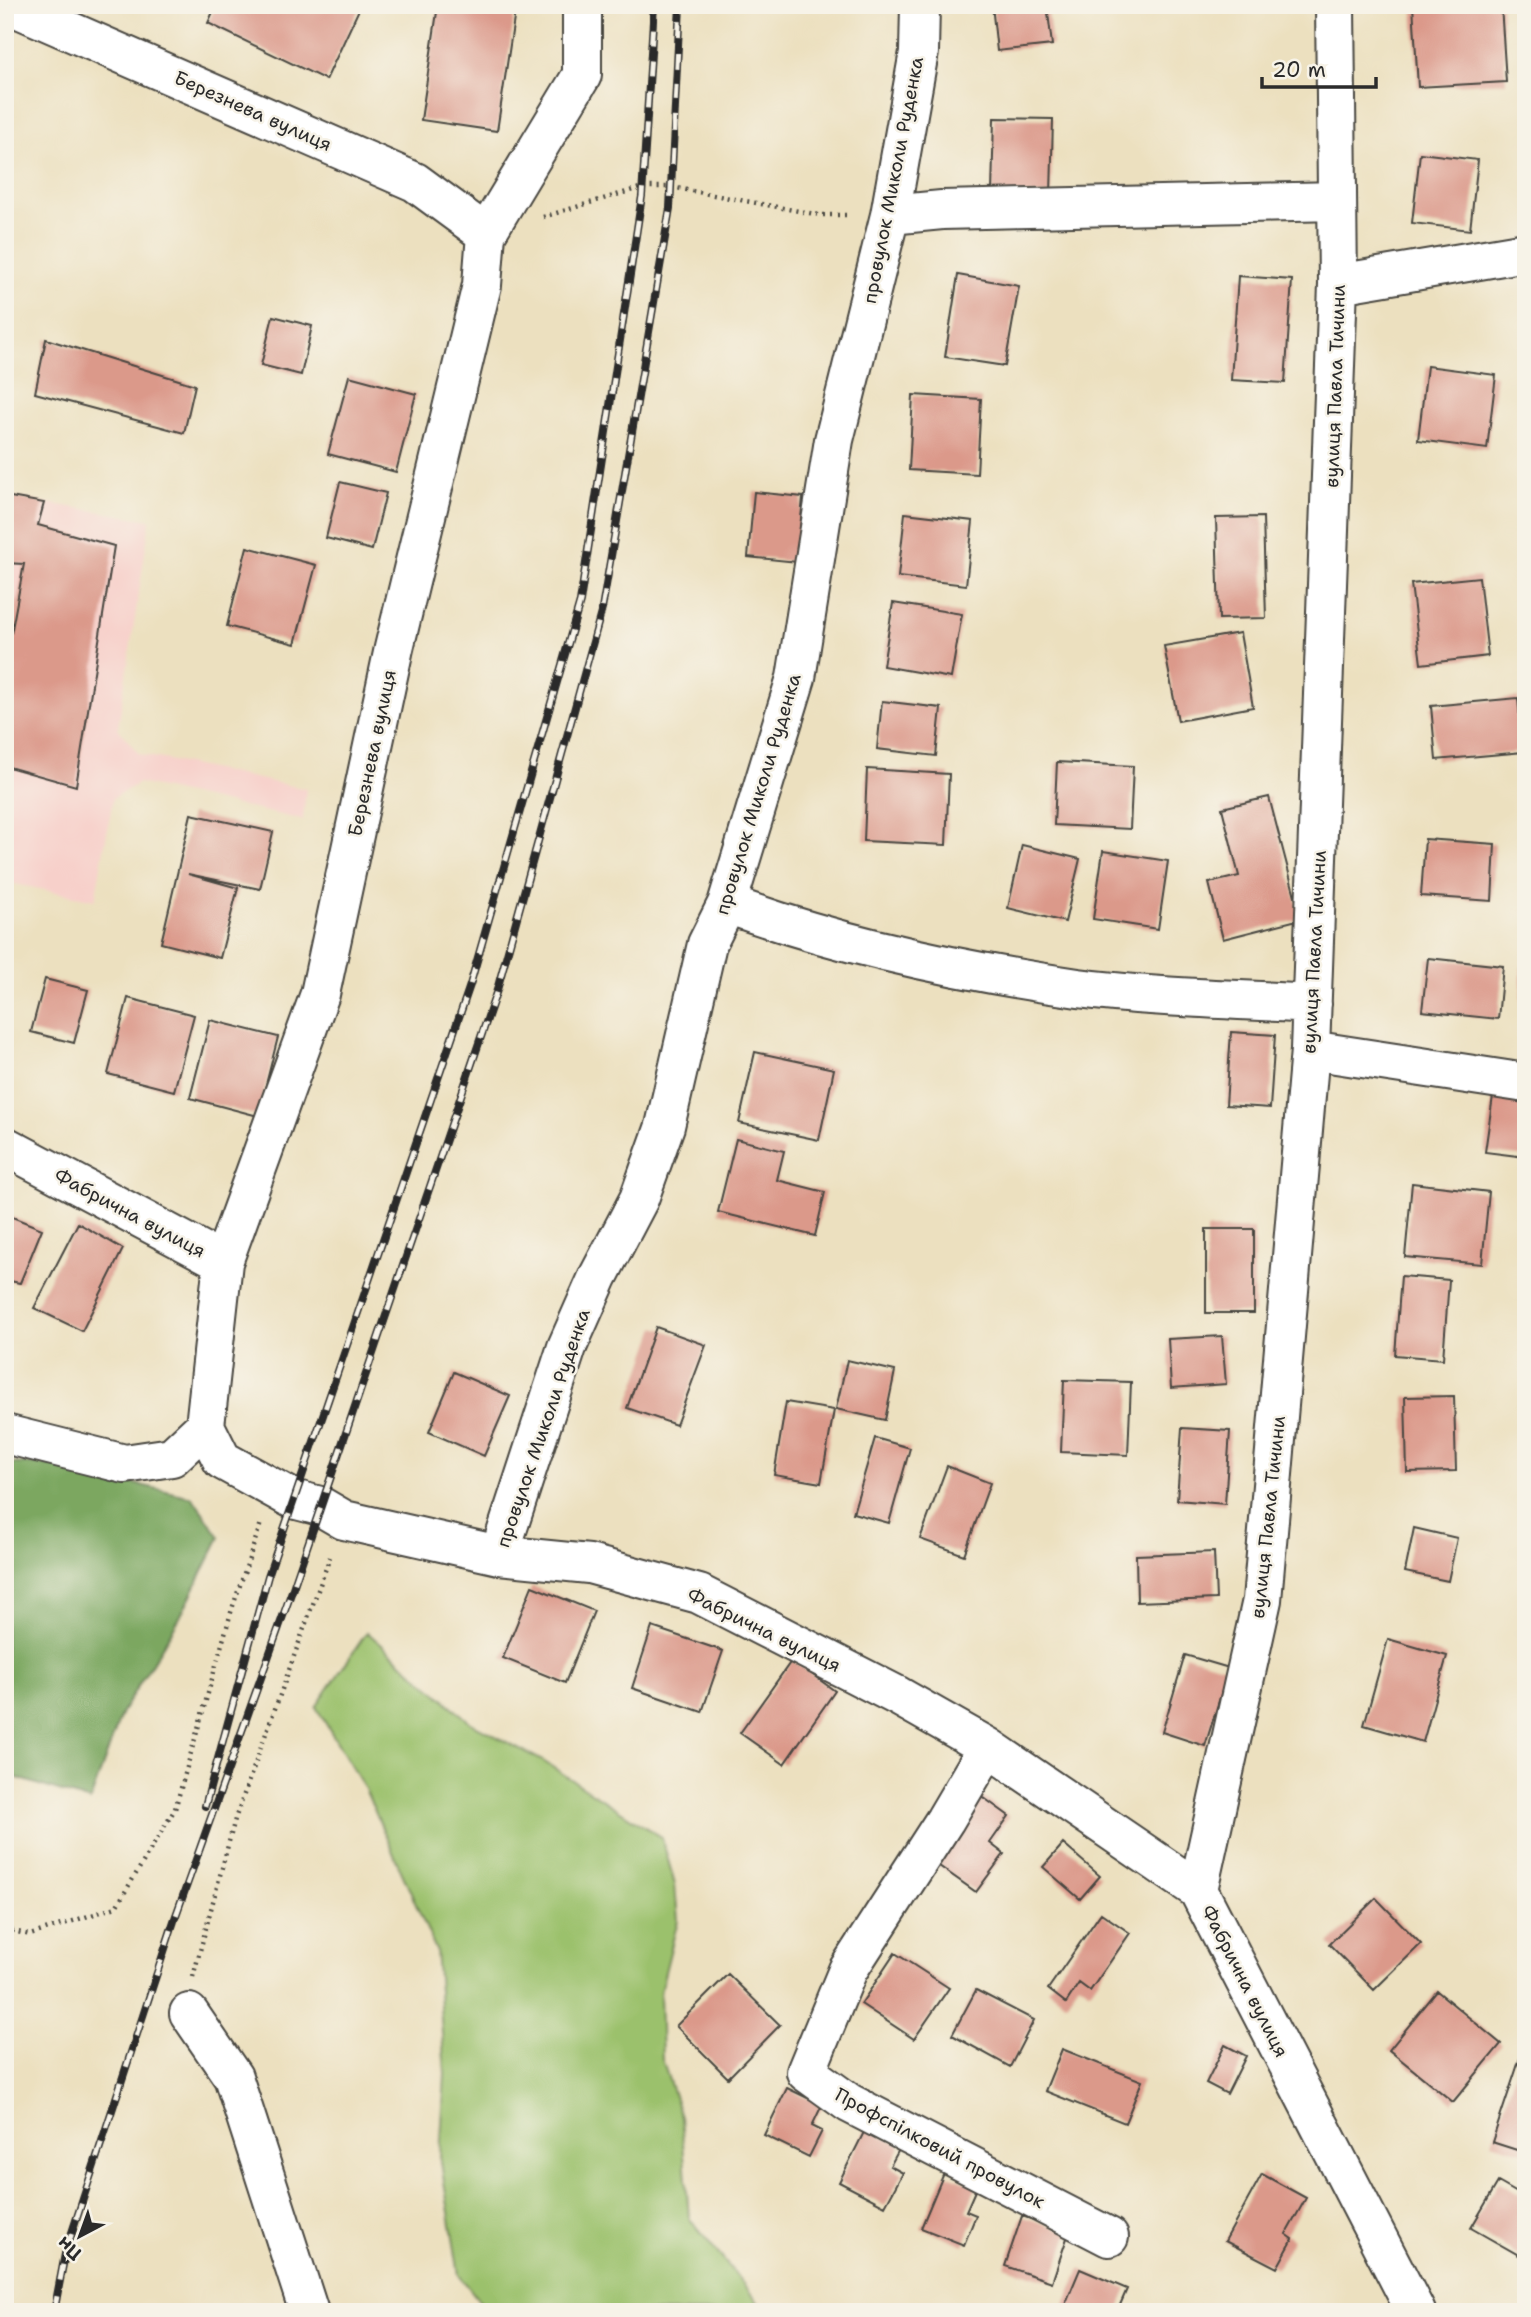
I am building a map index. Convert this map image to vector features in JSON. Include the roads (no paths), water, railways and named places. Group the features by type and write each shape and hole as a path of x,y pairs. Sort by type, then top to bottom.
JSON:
{"street":[{"name":"Березнева вулиця","path":"10,5 415,183 486,234"},
{"name":"Березнева вулиця","path":"223,1262 320,994 394,648 482,285 486,234 582,75 582,5"},
{"name":"провулок Миколи Руденка","path":"499,1555 567,1347 598,1277 639,1199 666,1126 707,944 727,904 796,678 834,440 891,215 919,52 920,5"},
{"name":"вулиця Павла Тичини","path":"1198,1890 1262,1600 1310,1050 1338,284 1335,5"},
{"path":"891,215 942,210 1337,201"},
{"path":"1338,284 1526,252"},
{"path":"727,904 769,920 938,964 1080,988 1312,1004"},
{"path":"1310,1050 1526,1083"},
{"name":"Фабрична вулиця","path":"5,1146 223,1262 205,1426 222,1461 293,1500 320,1506 344,1520 499,1555 589,1564 699,1594 898,1696 988,1747 1198,1890 1416,2312"},
{"path":"5,1434 125,1464 172,1457 205,1426"},
{"name":"Профспілковий провулок","path":"988,1747 945,1820 848,1970 806,2072 849,2103 1109,2237"},
{"path":"189,2013 233,2077 309,2312"}],"railway":[{"path":"205,1806 268,1576 470,985 580,602 642,196 654,5"},
{"path":"54,2312 65,2254 174,1921 293,1588 497,990 602,609 670,208 680,5"}]}
